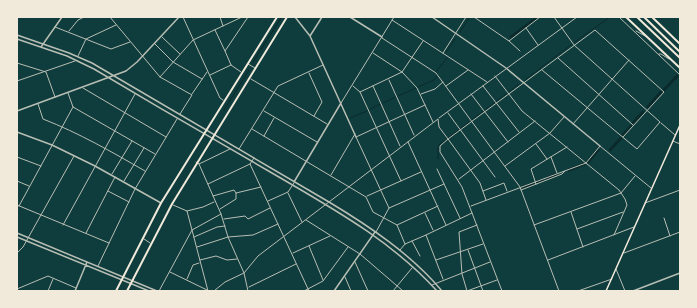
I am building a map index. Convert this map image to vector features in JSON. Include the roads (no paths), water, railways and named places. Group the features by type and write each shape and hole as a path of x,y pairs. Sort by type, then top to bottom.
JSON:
{"main road":[{"path":"116,291 161,203 277,17"},
{"path":"127,291 150,243 196,162 287,17"},
{"path":"626,17 680,68"},
{"path":"637,17 680,58"},
{"path":"644,17 680,52"},
{"path":"652,17 680,44"},
{"path":"606,291 680,125"}],"street":[{"path":"41,47 61,17"},
{"path":"69,32 78,20 84,17"},
{"path":"110,17 160,77 192,95"},
{"path":"17,111 109,78 132,67 179,17"},
{"path":"183,17 220,98 224,101"},
{"path":"220,17 224,26"},
{"path":"160,77 193,40 242,17"},
{"path":"225,51 248,17"},
{"path":"295,17 310,36 389,208"},
{"path":"310,36 322,17"},
{"path":"350,17 436,73 459,102 520,187 559,291"},
{"path":"267,201 288,192 394,17"},
{"path":"432,17 506,68 651,188"},
{"path":"443,53 466,17"},
{"path":"474,17 509,41 520,51"},
{"path":"509,41 540,17"},
{"path":"554,17 574,45 675,135"},
{"path":"214,291 225,282 244,273 258,256 325,204 459,102 577,17"},
{"path":"619,17 680,75"},
{"path":"392,20 487,82"},
{"path":"78,57 86,39 116,24"},
{"path":"55,27 111,49 130,42"},
{"path":"526,28 538,45"},
{"path":"215,30 231,65 242,72"},
{"path":"502,291 470,207 468,206 458,180 440,152 440,146 447,138 459,129 595,30 664,92 623,137"},
{"path":"635,31 649,38"},
{"path":"17,35 78,57 114,76 329,202 376,232 435,283 442,291"},
{"path":"162,36 180,54"},
{"path":"17,39 76,60 325,204 373,236 413,267 437,291"},
{"path":"360,92 402,72 423,40"},
{"path":"155,44 173,62 202,79"},
{"path":"372,52 402,72 418,88 433,122"},
{"path":"658,54 662,54 667,59 672,60"},
{"path":"558,57 634,125"},
{"path":"17,81 46,72 76,60"},
{"path":"573,124 587,107 600,95 629,60"},
{"path":"17,63 46,72"},
{"path":"247,64 255,68"},
{"path":"209,75 231,65"},
{"path":"239,149 280,85 323,65"},
{"path":"541,69 638,149 660,122"},
{"path":"446,86 468,70"},
{"path":"46,72 55,97"},
{"path":"180,115 202,79 208,72"},
{"path":"308,72 322,102 314,116"},
{"path":"496,76 522,110 621,192 627,205 614,235"},
{"path":"249,78 328,124"},
{"path":"388,79 415,136"},
{"path":"420,94 434,89 443,82"},
{"path":"352,85 360,92 401,181"},
{"path":"373,86 401,147"},
{"path":"482,86 520,133"},
{"path":"82,88 166,138"},
{"path":"68,93 73,107 156,154"},
{"path":"63,225 135,94"},
{"path":"471,94 508,142"},
{"path":"38,103 43,120 62,127 105,148 146,172"},
{"path":"356,137 425,105"},
{"path":"19,206 73,107"},
{"path":"263,111 317,142"},
{"path":"447,112 494,177"},
{"path":"264,136 274,117"},
{"path":"506,166 550,133 564,117"},
{"path":"98,266 110,244 135,189 178,118"},
{"path":"438,118 440,127 447,138 480,183 486,200"},
{"path":"458,180 535,121"},
{"path":"252,129 350,186 366,197 373,212 397,225 405,244"},
{"path":"17,132 52,145 95,166 161,203"},
{"path":"330,175 355,134"},
{"path":"112,175 132,140"},
{"path":"408,141 446,225"},
{"path":"672,141 680,144"},
{"path":"536,144 547,159"},
{"path":"536,184 531,169 567,146"},
{"path":"470,207 586,163 600,146"},
{"path":"124,182 133,164 145,148"},
{"path":"199,164 229,151 230,149"},
{"path":"17,252 26,241 74,156"},
{"path":"17,157 41,166"},
{"path":"551,157 557,174"},
{"path":"208,184 250,164 254,158"},
{"path":"196,162 199,164 219,209 228,237 244,273 248,291"},
{"path":"250,164 309,291"},
{"path":"437,169 460,218"},
{"path":"521,190 562,174 565,170"},
{"path":"366,197 422,172"},
{"path":"534,225 621,192 635,176"},
{"path":"86,234 115,177"},
{"path":"17,181 30,186"},
{"path":"483,191 504,183 508,192"},
{"path":"334,291 376,232 389,208 444,184"},
{"path":"213,196 234,190 236,193 261,187"},
{"path":"646,203 680,190"},
{"path":"108,191 130,202"},
{"path":"288,192 302,222"},
{"path":"219,209 236,199 236,193"},
{"path":"172,204 187,211 203,207 215,201"},
{"path":"17,205 110,244"},
{"path":"397,225 438,206"},
{"path":"223,219 245,216 248,219 271,208"},
{"path":"187,211 207,290"},
{"path":"571,211 583,248"},
{"path":"424,212 433,231"},
{"path":"577,229 623,212"},
{"path":"399,251 405,244 412,240 472,213"},
{"path":"17,233 158,291 192,230 221,214"},
{"path":"664,218 670,236"},
{"path":"305,220 360,254 404,291"},
{"path":"196,247 228,237 253,235 278,224"},
{"path":"477,225 459,232 462,272 467,291 498,280"},
{"path":"194,238 217,227 225,226"},
{"path":"547,260 583,248 634,227"},
{"path":"623,253 680,232"},
{"path":"292,253 330,235"},
{"path":"426,235 443,279"},
{"path":"17,237 149,291"},
{"path":"142,238 150,243"},
{"path":"412,240 420,256"},
{"path":"436,260 484,244"},
{"path":"308,246 323,281"},
{"path":"304,291 323,281 348,247"},
{"path":"468,250 483,291"},
{"path":"72,260 73,256"},
{"path":"199,260 216,256 227,260 238,259"},
{"path":"431,285 491,261"},
{"path":"75,291 87,262"},
{"path":"354,262 368,291"},
{"path":"186,279 194,266 200,263"},
{"path":"248,287 297,264"},
{"path":"393,291 413,267"},
{"path":"616,269 625,291"},
{"path":"170,271 207,290"},
{"path":"633,291 680,273"},
{"path":"17,289 48,276 76,288"},
{"path":"344,276 351,291"},
{"path":"48,291 53,278"},
{"path":"578,291 612,279"}],"waterway":[{"path":"511,37 538,17"},
{"path":"575,42 610,17"},
{"path":"253,62 281,18"},
{"path":"460,32 469,18"},
{"path":"446,52 455,39"},
{"path":"525,80 572,44"},
{"path":"436,72 448,57"},
{"path":"224,110 249,70"},
{"path":"418,87 434,80 437,76"},
{"path":"664,90 677,76"},
{"path":"438,159 438,147 440,144 518,85"},
{"path":"398,96 416,88"},
{"path":"648,107 661,92"},
{"path":"383,103 396,97"},
{"path":"370,109 381,104"},
{"path":"350,118 367,111"},
{"path":"633,123 643,112"},
{"path":"623,135 631,126"},
{"path":"610,150 621,138"},
{"path":"588,162 598,150"},
{"path":"569,170 584,164"},
{"path":"547,178 556,175"},
{"path":"537,182 543,180"},
{"path":"524,187 533,184"}]}
